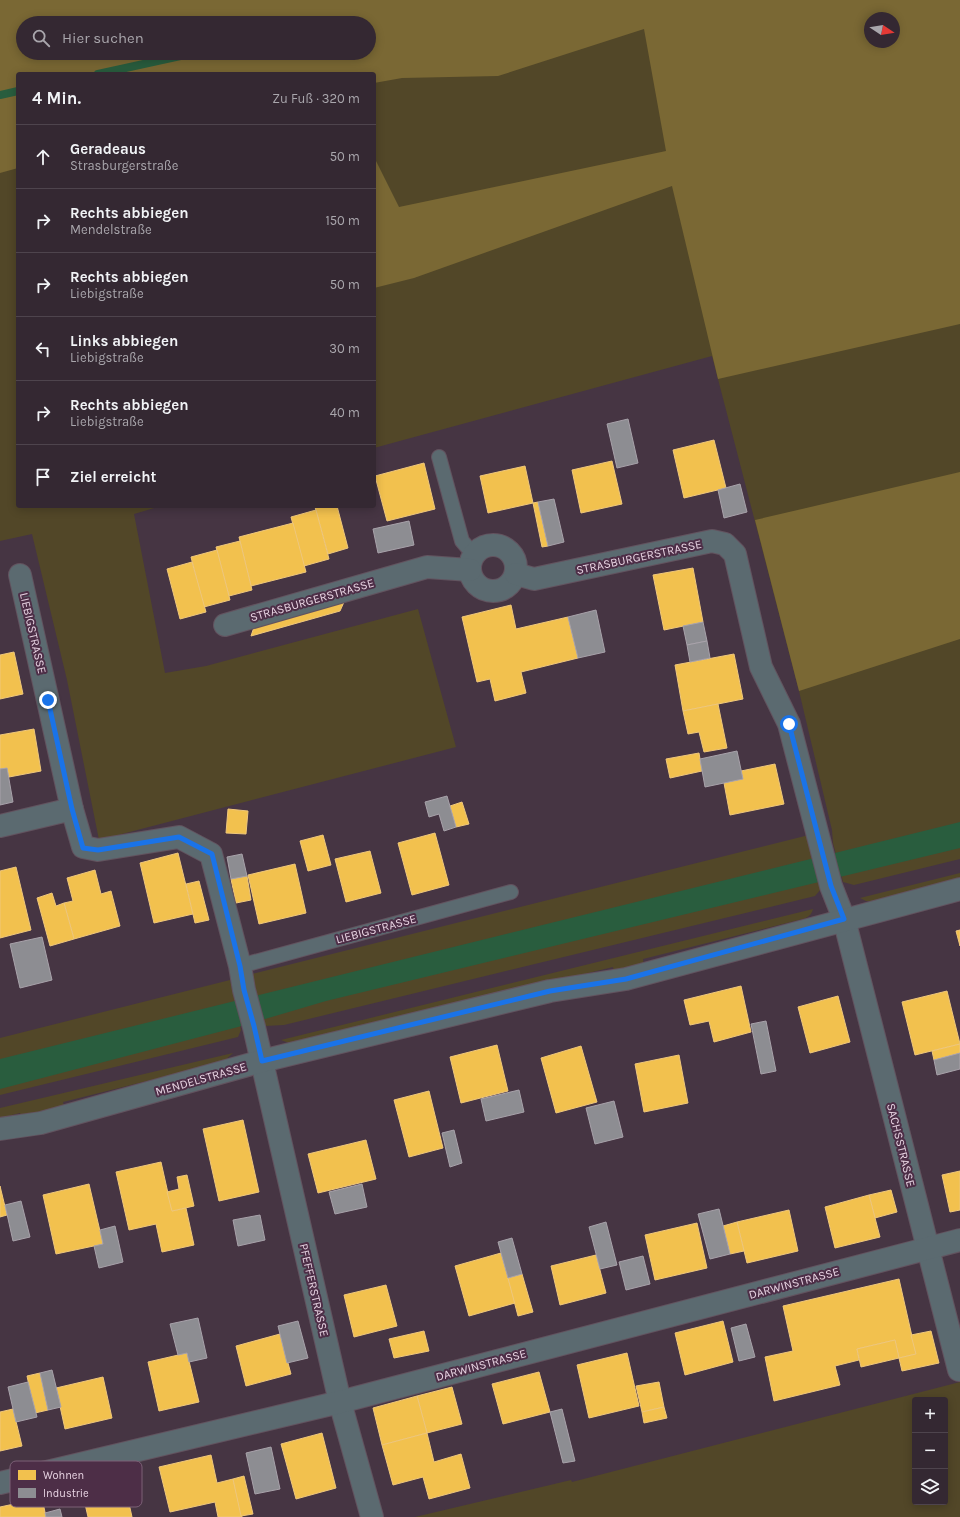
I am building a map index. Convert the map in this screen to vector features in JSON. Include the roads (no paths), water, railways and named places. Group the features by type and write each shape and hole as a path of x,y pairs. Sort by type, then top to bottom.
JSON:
{"street":[{"name":"STRASBURGERSTRASSE","path":"516,574 534,579 712,541 725,544 735,554 761,667 789,724 831,886 844,919"},
{"path":"495,545 503,547 515,558 516,574 513,582 507,588 492,592 484,590 472,579 472,563 480,549 495,545"},
{"name":"STRASBURGERSTRASSE","path":"225,625 427,567 472,563"},
{"name":"LIEBIGSTRASSE","path":"20,575 72,809 83,848 98,850 179,837 212,854 262,1061"},
{"path":"0,826 72,809"},
{"name":"MENDELSTRASSE","path":"0,1129 41,1124 262,1061 550,991 626,979 844,919 960,889"},
{"name":"SACHSSTRASSE","path":"844,919 959,1370"},
{"name":"PFEFFERSTRASSE","path":"262,1061 340,1402 372,1517"},
{"name":"DARWINSTRASSE","path":"92,1461 340,1402 960,1240"},
{"name":"DARWINSTRASSE","path":"0,1483 10,1481"}],"lane":[{"path":"439,457 462,541 472,563"},
{"name":"LIEBIGSTRASSE","path":"240,966 511,892"}],"waterway":[{"path":"107,72 162,60"},
{"path":"0,95 16,91"}]}
